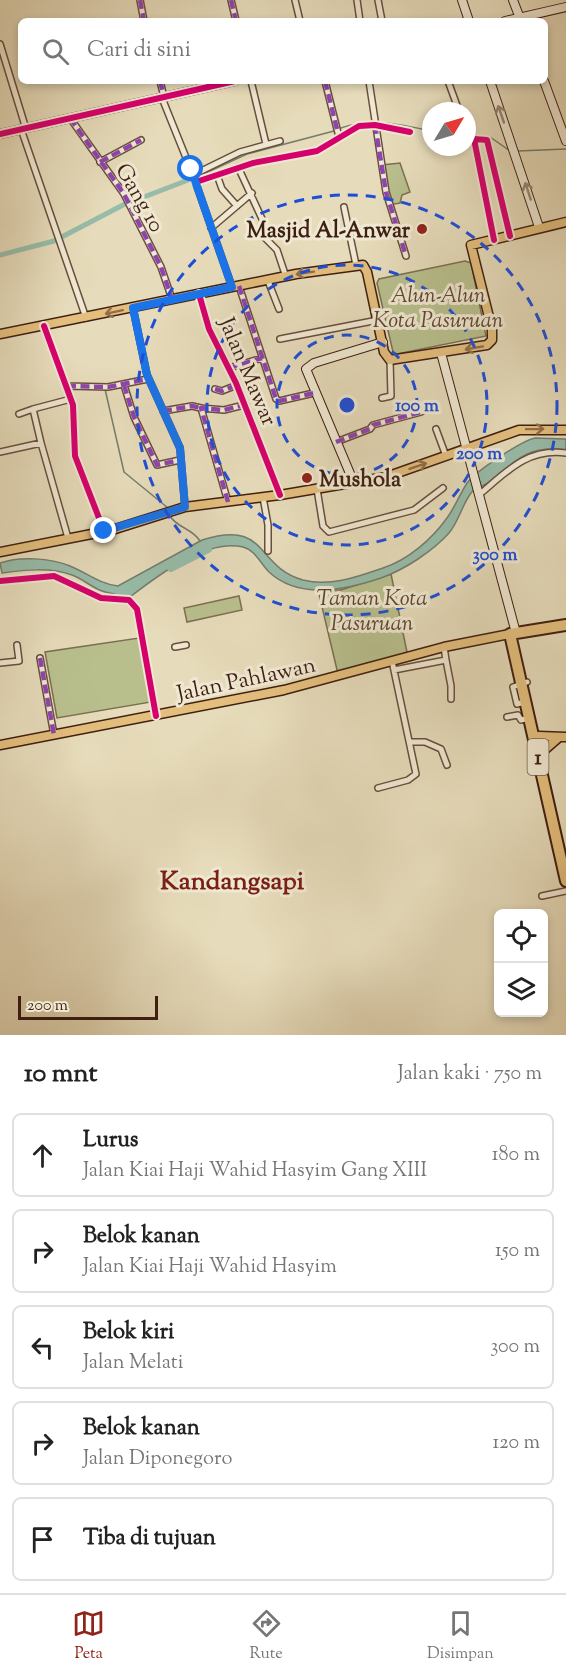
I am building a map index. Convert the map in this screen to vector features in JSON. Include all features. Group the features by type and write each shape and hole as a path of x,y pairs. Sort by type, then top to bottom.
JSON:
{"highway":[{"path":"513,634 566,625"},
{"name":"1","path":"513,634 564,855"},
{"name":"1","path":"524,682 521,703 524,716 542,752 564,855 566,881"}],"main road":[{"path":"0,334 235,286 359,265 367,272 384,347 390,360 487,345 492,340 492,329 471,245 566,222"},
{"path":"0,552 104,531 185,507 280,495 386,477 519,430 566,430"},
{"name":"Jalan Pahlawan","path":"0,745 298,687 393,666 444,647 513,634"},
{"path":"535,734 562,738"},
{"name":"1","path":"542,752 562,738"}],"street":[{"path":"140,0 143,18"},
{"path":"231,0 235,18"},
{"path":"295,0 299,18"},
{"path":"357,0 360,18"},
{"path":"378,0 381,18"},
{"path":"462,0 468,18"},
{"path":"513,0 520,18"},
{"path":"524,18 566,7"},
{"path":"0,44 57,240 86,318"},
{"path":"160,84 211,228 277,400 314,393"},
{"path":"0,134 222,84"},
{"path":"251,84 266,144"},
{"path":"326,84 338,134"},
{"path":"369,84 386,192 406,256"},
{"path":"449,84 456,102"},
{"path":"491,84 538,227"},
{"path":"544,84 566,141"},
{"name":"Gang 10","path":"70,118 129,202 160,267 172,299"},
{"path":"195,178 217,175 238,167 317,151 338,134 374,122 410,132"},
{"path":"100,162 141,140"},
{"path":"494,240 474,140 487,140 510,236"},
{"path":"195,178 240,152 280,141"},
{"path":"238,167 264,223 262,235 277,250 286,277"},
{"path":"217,175 222,189 237,206"},
{"path":"211,228 252,193"},
{"path":"344,207 359,265"},
{"path":"268,281 279,309"},
{"name":"Jalan Mawar","path":"199,294 209,329 237,385 280,495"},
{"path":"133,308 148,379 180,448 185,507"},
{"path":"280,339 378,320"},
{"path":"44,326 71,399 75,419 75,456 104,531"},
{"path":"354,483 306,370 309,366 384,347"},
{"path":"441,353 479,492 513,634"},
{"path":"229,368 262,358"},
{"path":"382,398 391,396 390,360"},
{"path":"67,386 108,387 148,379"},
{"path":"124,385 134,417 157,465 180,460"},
{"path":"215,389 222,391 237,385"},
{"path":"19,414 71,399"},
{"path":"163,411 192,406 224,410 244,405"},
{"path":"203,408 228,502"},
{"path":"33,409 68,538"},
{"path":"336,442 370,429 373,425 421,412"},
{"path":"436,429 446,456"},
{"path":"0,452 42,443"},
{"path":"479,492 528,456 541,452 566,453"},
{"path":"317,489 323,526 329,532 414,510 443,488"},
{"path":"263,497 268,525 268,551"},
{"path":"0,581 54,576 101,598 129,600 137,609 156,716"},
{"path":"0,663 19,661 17,645"},
{"path":"175,647 186,645"},
{"path":"444,647 452,686 451,699"},
{"path":"40,658 54,735"},
{"path":"378,788 415,776 393,666 446,660"},
{"path":"507,717 524,716"},
{"path":"410,742 425,742 441,749 447,765"},
{"path":"542,896 566,891"}],"green space":[{"path":"400,163 410,192 402,195 400,203 389,205 382,165"},
{"name":"Alun-Alun Kota Pasuruan","path":"465,261 471,263 486,336 397,354 393,352 377,283 379,279"},
{"name":"Taman Kota Pasuruan","path":"391,574 408,657 338,674 318,590 341,590"},
{"path":"239,596 242,610 187,622 184,608"},
{"path":"139,638 151,702 57,718 45,652"}],"shaded area":[{"path":"535,438 566,439 566,450 542,450 516,460 490,482 473,491 449,533 427,553 390,575 353,586 323,590 294,586 281,581 269,572 247,549 229,546 214,548 183,561 130,597 123,599 63,572 37,570 2,573 0,563 17,559 44,560 62,563 99,581 118,586 202,540 224,535 239,535 259,547 287,573 303,580 333,582 353,578 401,560 419,548 447,518 472,478 510,450"}],"waterway":[{"path":"338,129 361,123 373,123 396,124 422,129"},
{"path":"197,177 247,154 334,131"},
{"path":"476,136 490,137 510,151"},
{"path":"518,151 566,149"},
{"path":"0,255 54,241 123,205 196,177"},
{"path":"105,389 124,472 168,508"},
{"path":"170,516 200,541"},
{"path":"171,568 208,549"}],"marked path":[{"path":"140,0 143,18"},
{"path":"231,0 235,18"},
{"path":"161,84 164,97"},
{"path":"326,84 339,137"},
{"path":"70,118 124,194 161,267 172,299"},
{"path":"375,125 386,192 406,256"},
{"path":"100,162 141,140"},
{"path":"195,179 232,287"},
{"path":"239,286 276,399 279,401 314,393"},
{"path":"133,308 147,375 180,448 185,507"},
{"path":"229,368 262,358"},
{"path":"67,386 108,387 148,379"},
{"path":"124,385 134,417 157,465 180,460"},
{"path":"215,389 222,391 237,385"},
{"path":"228,502 201,408 224,410 244,405"},
{"path":"163,411 192,406 201,408"},
{"path":"336,442 370,429 373,425 421,412"},
{"path":"40,658 54,735"}],"cycle path":[{"path":"0,134 222,84"},
{"path":"196,182 253,163 317,151 359,126 375,125 410,132"},
{"path":"494,240 474,139 487,140 510,236"},
{"path":"199,294 209,329 236,383 280,495"},
{"path":"44,326 73,405 75,456 104,531"},
{"path":"0,581 54,576 101,598 129,600 137,609 156,716"}],"place":[{"name":"Masjid Al-Anwar","path":"422,229"},
{"name":"Mushola","path":"307,478"}],"district":[{"name":"Kandangsapi","path":"232,880"}],"route":[{"path":"104,531 185,507 180,448 147,375 133,308 232,287 191,169"}]}
